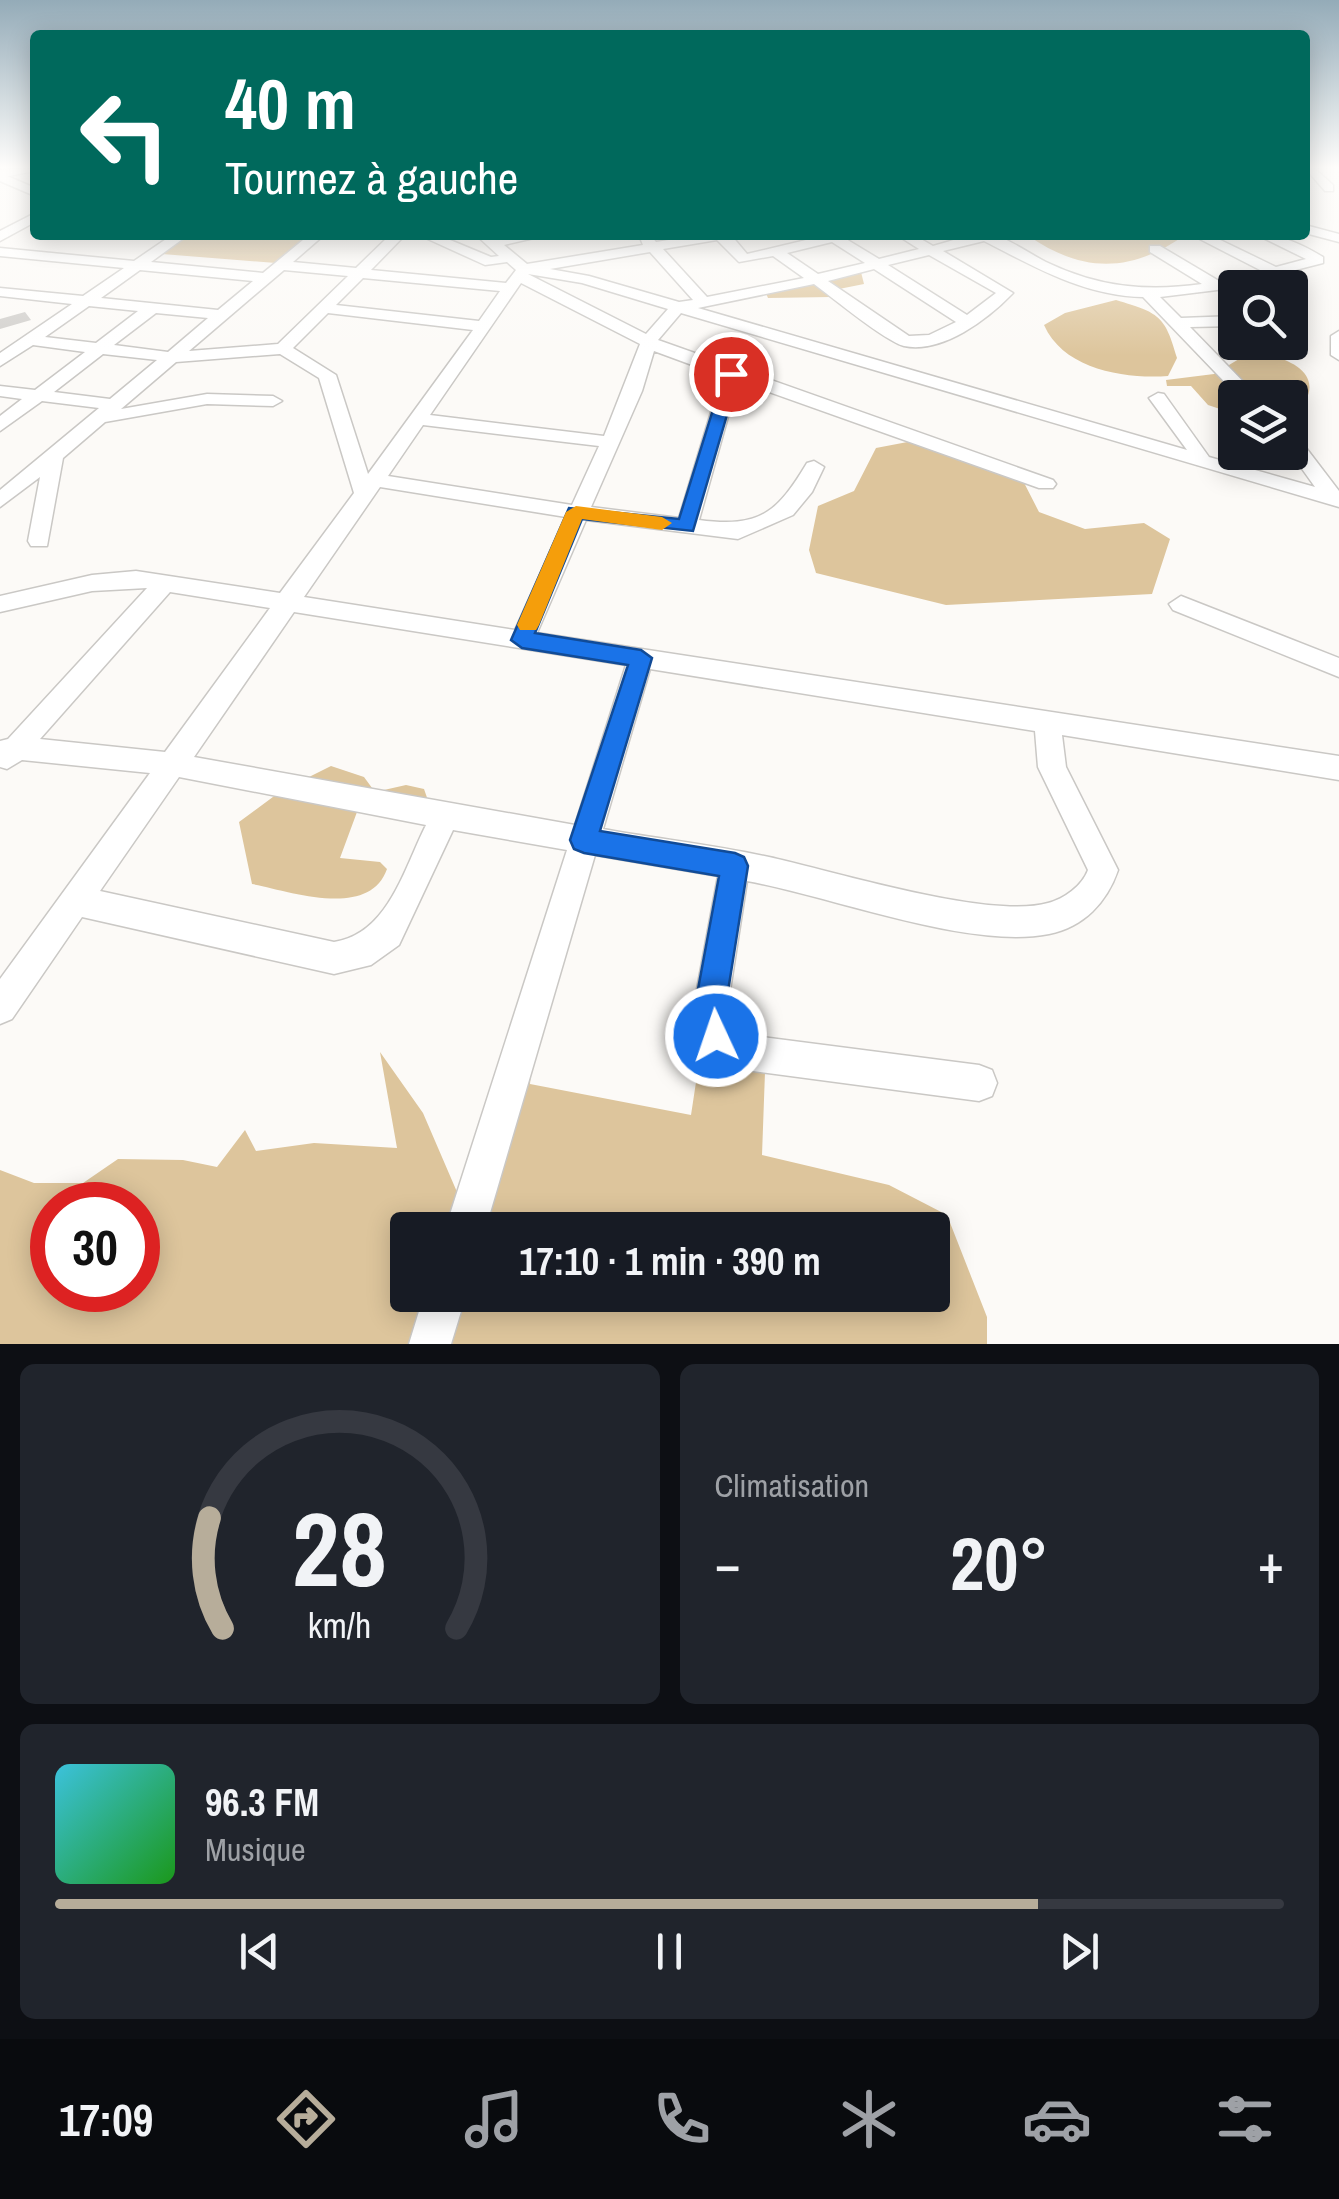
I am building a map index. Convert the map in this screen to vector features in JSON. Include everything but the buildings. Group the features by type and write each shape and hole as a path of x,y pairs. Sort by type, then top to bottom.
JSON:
{"street":[{"path":"0,361 174,240"},
{"path":"0,502 312,240"},
{"path":"283,349 393,240"},
{"path":"438,240 515,273 649,341 731,374 1046,484"},
{"path":"489,240 515,273"},
{"path":"727,240 744,258 775,251 799,240"},
{"path":"844,240 966,320"},
{"path":"775,251 905,341 928,343 1006,293 913,240"},
{"path":"522,640 610,442 649,341 678,307 814,280 971,240"},
{"path":"996,240 1075,280 1103,288 1146,291 1217,286"},
{"path":"1209,240 1270,270"},
{"path":"1278,240 1318,260 1286,270"},
{"path":"0,1007 483,326 515,273 648,241 704,303"},
{"path":"1155,248 1217,286"},
{"path":"0,252 266,278"},
{"path":"281,266 361,272 568,275 1337,501"},
{"path":"744,272 755,292"},
{"path":"1146,291 1233,380"},
{"path":"0,292 222,315"},
{"path":"0,426 152,308"},
{"path":"324,308 483,326"},
{"path":"1181,324 1218,322"},
{"path":"1339,336 1339,355"},
{"path":"30,340 172,357 283,349 327,375 369,487"},
{"path":"686,526 731,374"},
{"path":"0,390 115,404"},
{"path":"100,418 206,398 273,402"},
{"path":"1158,398 1191,440 1202,461"},
{"path":"417,419 610,442"},
{"path":"39,541 54,456"},
{"path":"1308,463 1337,501"},
{"path":"369,487 738,532 786,510 802,492 814,467"},
{"path":"0,604 92,584 136,579 1330,766 1339,788"},
{"path":"5,755 164,584"},
{"path":"1181,604 1328,660 1339,668"},
{"path":"470,1212 641,658"},
{"path":"5,755 172,764 735,866 981,920 1049,919 1084,900 1097,887 1103,870 1052,767 1047,722"},
{"path":"76,901 334,958 360,954 388,934 445,816"},
{"path":"735,866 708,1016 716,1036 730,1050 979,1083"},
{"path":"430,1344 440,1312"}],"shaded area":[{"path":"181,240 303,240 276,263 162,254"},
{"path":"1035,240 1177,240 1146,256 1108,264 1070,258"},
{"path":"859,264 864,284 829,291 831,297 768,298 765,291 796,287 804,276"},
{"path":"1116,300 1142,308 1164,324 1177,358 1168,376 1133,376 1081,362 1053,340 1044,325 1065,313"},
{"path":"1237,360 1285,360 1302,371 1308,379 1309,389 1308,392 1308,380 1218,380 1218,408 1208,405 1191,386 1167,386 1166,380 1214,374"},
{"path":"918,440 1017,469 1039,512 1085,529 1144,523 1170,539 1152,594 946,605 816,573 809,550 818,506 854,491 876,448"},
{"path":"331,766 364,777 375,792 406,785 424,789 431,809 381,805 357,812 340,858 380,862 387,869 378,885 364,894 327,898 252,884 239,822 281,791"},
{"path":"537,996 530,1084 691,1115 698,1069 765,1072 762,1155 889,1185 941,1212 390,1212 390,1312 950,1312 950,1223 987,1317 987,1344 0,1344 0,1170 31,1182 30,1312 160,1312 160,1182 84,1182 118,1159 183,1160 217,1167 245,1130 256,1151 314,1143 397,1148 380,1052 423,1113 457,1192 500,1064"}],"slow traffic":[{"path":"528,625 576,512 662,523"}],"route":[{"path":"716,1036 708,1016 735,866 584,840 641,658 522,640 576,512 686,526 731,374"}]}
